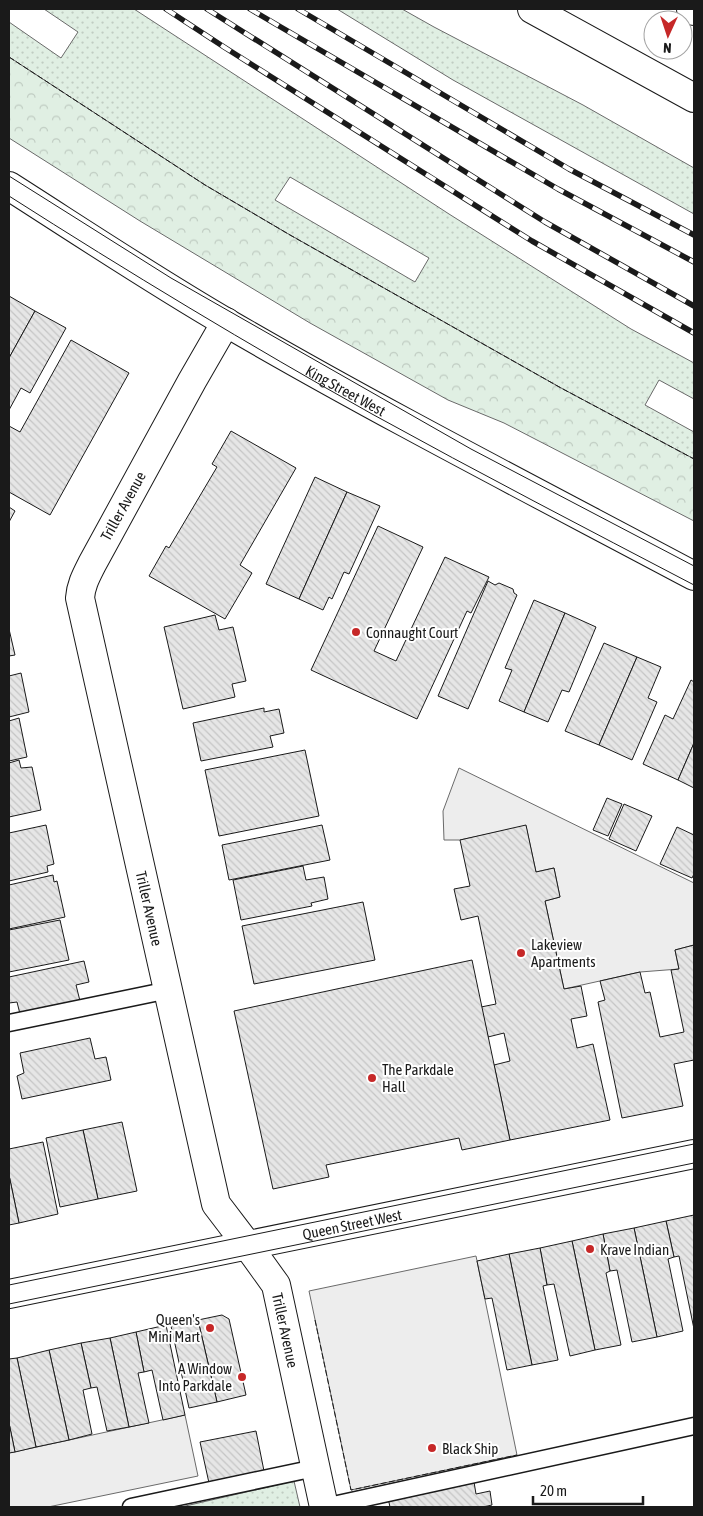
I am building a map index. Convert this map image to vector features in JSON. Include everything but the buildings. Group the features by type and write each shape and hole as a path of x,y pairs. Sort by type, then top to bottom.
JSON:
{"main road":[{"path":"532,9 694,98"},
{"name":"King Street West","path":"9,186 113,253 226,322 373,405 694,576"},
{"name":"Triller Avenue","path":"226,322 106,538 83,582 80,598 216,1204 276,1285 324,1507"},
{"name":"Queen Street West","path":"9,1294 694,1154"}],"lane":[{"path":"9,1023 169,990"},
{"path":"324,1507 694,1426"},
{"path":"131,1507 315,1468"}],"green space":[{"path":"44,9 134,9 449,214 631,329 694,363 694,399 659,380 645,405 694,432 694,459 561,388 290,235 205,185 9,57 9,22 61,58 78,32","holes":["290,177 429,258 415,282 275,200"]},
{"path":"337,9 402,9 583,105 694,168 694,214 453,80"},
{"path":"9,57 205,185 290,235 561,388 694,459 694,521 504,423 448,400 310,323 140,221 9,138"},
{"path":"294,1481 300,1507 181,1507"}],"shaded area":[{"path":"459,768 694,883 694,945 675,950 679,969 640,972 564,989 545,901 560,897 554,868 536,872 526,826 460,840 444,840 443,811"},
{"path":"476,1256 517,1455 351,1490 309,1291"},
{"path":"185,1415 198,1476 48,1507 9,1507 9,1453"}],"tram line":[{"path":"9,176 171,278 471,449 694,566"},
{"path":"9,196 280,362 452,458 694,585"},
{"path":"9,1285 694,1144"},
{"path":"9,1304 694,1163"}],"railway":[{"path":"166,9 532,241 694,333"},
{"path":"207,9 545,222 694,306"},
{"path":"250,9 558,189 694,262"},
{"path":"298,9 569,169 694,235"}],"fence":[{"path":"9,57 205,185 290,235 561,388 694,459"},
{"path":"315,1320 351,1490 517,1455"}],"place":[{"name":"Connaught Court","path":"356,632"},
{"name":"Lakeview Apartments","path":"521,953"},
{"name":"The Parkdale Hall","path":"372,1078"},
{"name":"Krave Indian","path":"590,1249"},
{"name":"Queen's Mini Mart","path":"210,1328"},
{"name":"A Window Into Parkdale","path":"242,1377"},
{"name":"Black Ship","path":"432,1448"}]}
